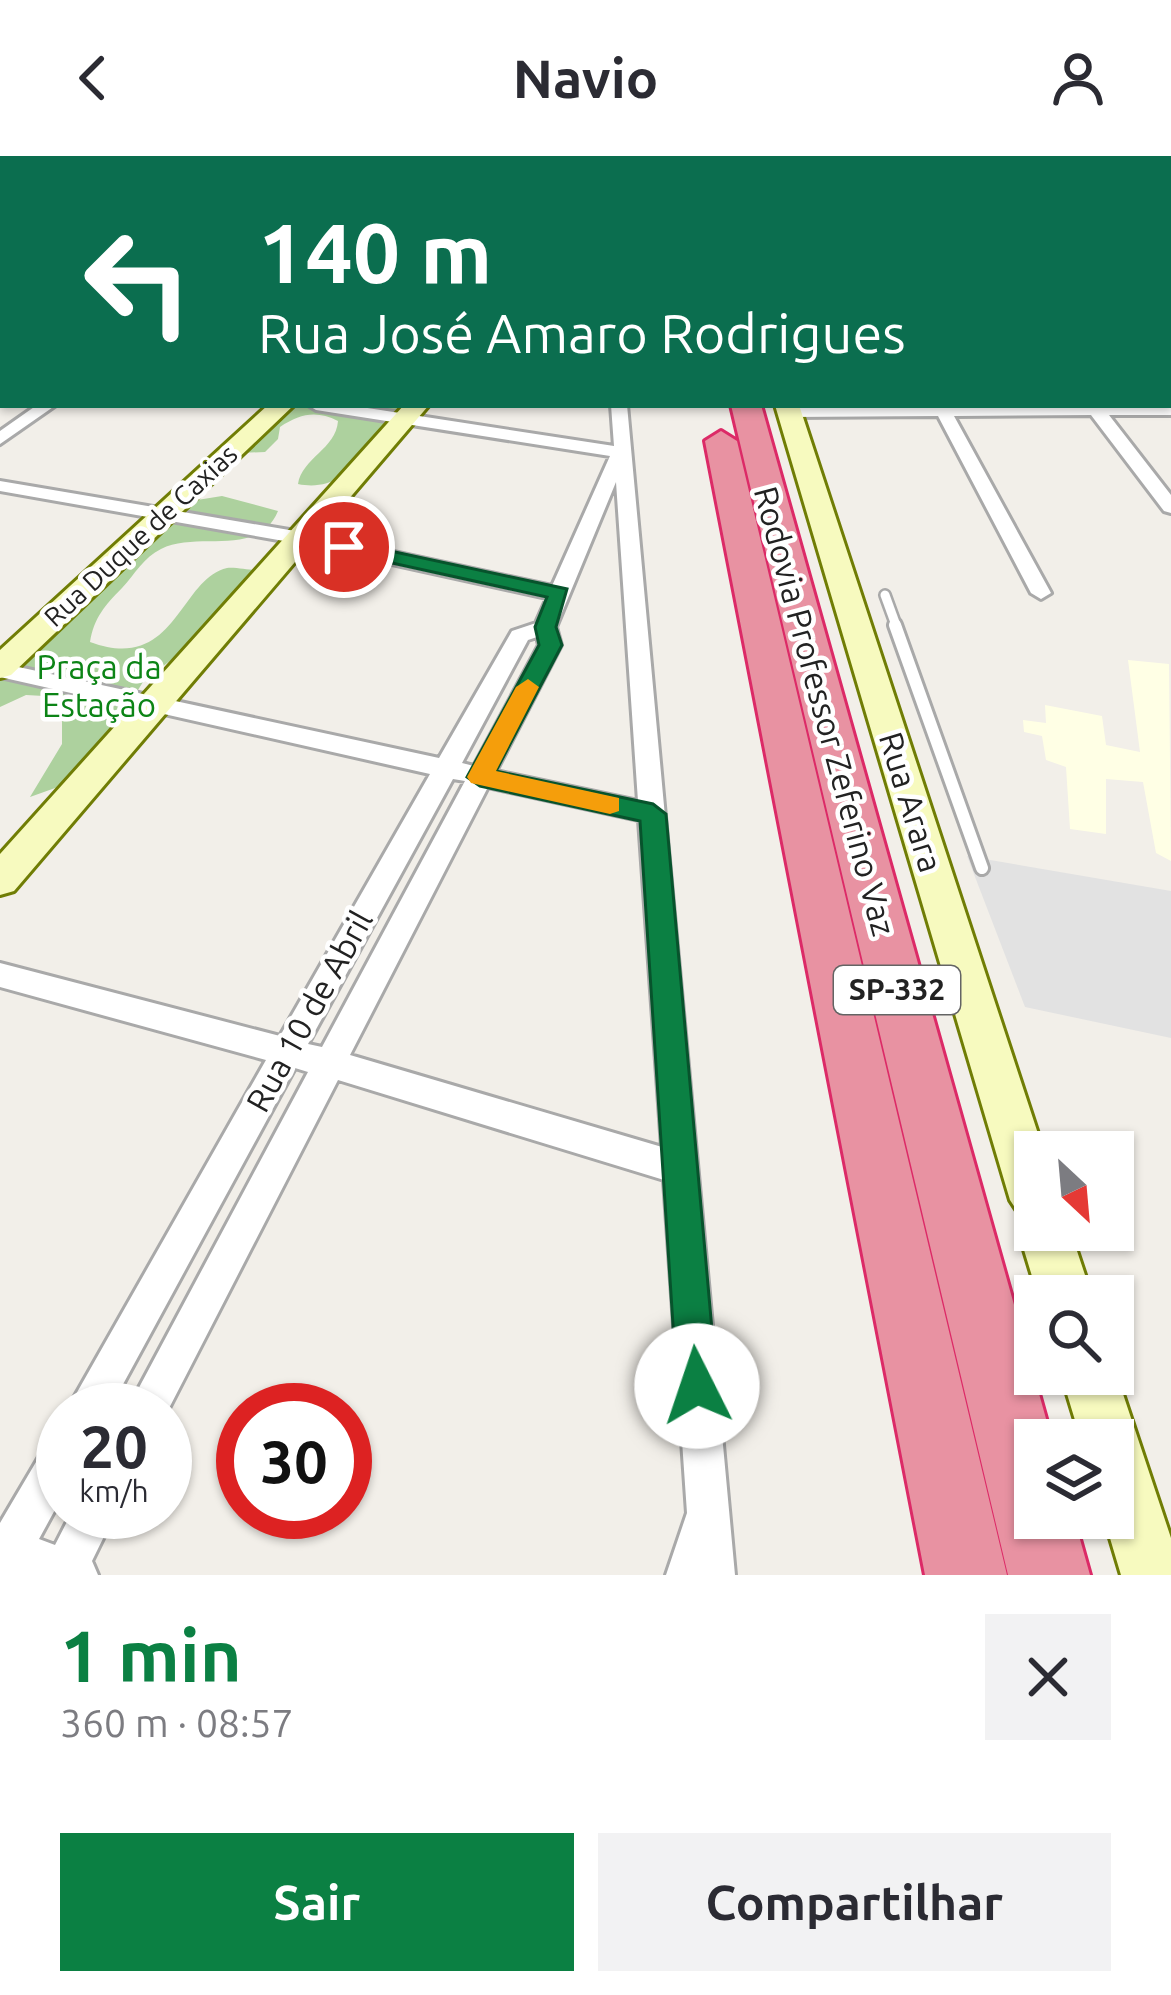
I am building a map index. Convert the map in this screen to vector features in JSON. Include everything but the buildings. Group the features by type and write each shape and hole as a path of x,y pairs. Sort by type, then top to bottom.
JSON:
{"highway":[{"name":"Rodovia Professor Zeferino Vaz","path":"714,408 966,1575"},
{"name":"Rodovia Professor Zeferino Vaz","path":"774,408 1048,1575"}],"street":[{"path":"0,440 44,408"},
{"name":"Rua Duque de Caxias","path":"0,669 279,408"},
{"path":"364,408 412,411 620,452"},
{"path":"619,408 713,1575"},
{"name":"Rua Arara","path":"774,408 1014,1135"},
{"path":"1041,592 942,408 1171,410"},
{"path":"1094,408 1171,507"},
{"path":"0,880 412,411"},
{"name":"Rua 10 de Abril","path":"162,1383 550,645 545,627 620,452"},
{"path":"0,486 301,538 560,594"},
{"name":"Rua 10 de Abril","path":"102,1383 520,637 545,627"},
{"path":"0,669 653,814"},
{"path":"0,975 328,1063 682,1168"},
{"path":"36,1500 4,1554 67,1573 82,1539"},
{"path":"688,1575 706,1516"},
{"path":"1134,1517 1152,1575"}],"lane":[{"path":"885,595 982,868"}],"shaded area":[{"path":"1128,660 1169,664 1171,861 1156,853 1143,782 1106,779 1106,834 1070,829 1066,767 1046,760 1042,736 1024,732 1023,720 1046,723 1045,705 1102,716 1106,745 1140,752"},
{"path":"967,856 1171,891 1171,1038 1025,1007"}],"green space":[{"path":"288,408 406,408 361,462 333,481 298,484 336,431 338,421 330,418 308,415 294,419 280,427 278,439 265,452 239,453"},
{"name":"Praça da Estação","path":"222,496 278,511 257,535 176,544 155,552 105,606 90,642 119,648 141,645 158,636 211,576 227,568 255,570 195,641 143,682 95,758 69,783 30,797 62,744 62,697 26,695 0,707 0,654 191,501"}],"slow traffic":[{"path":"528,687 480,777 610,805"}],"route":[{"path":"344,547 560,594 545,627 550,645 480,777 653,814 697,1386"}]}
